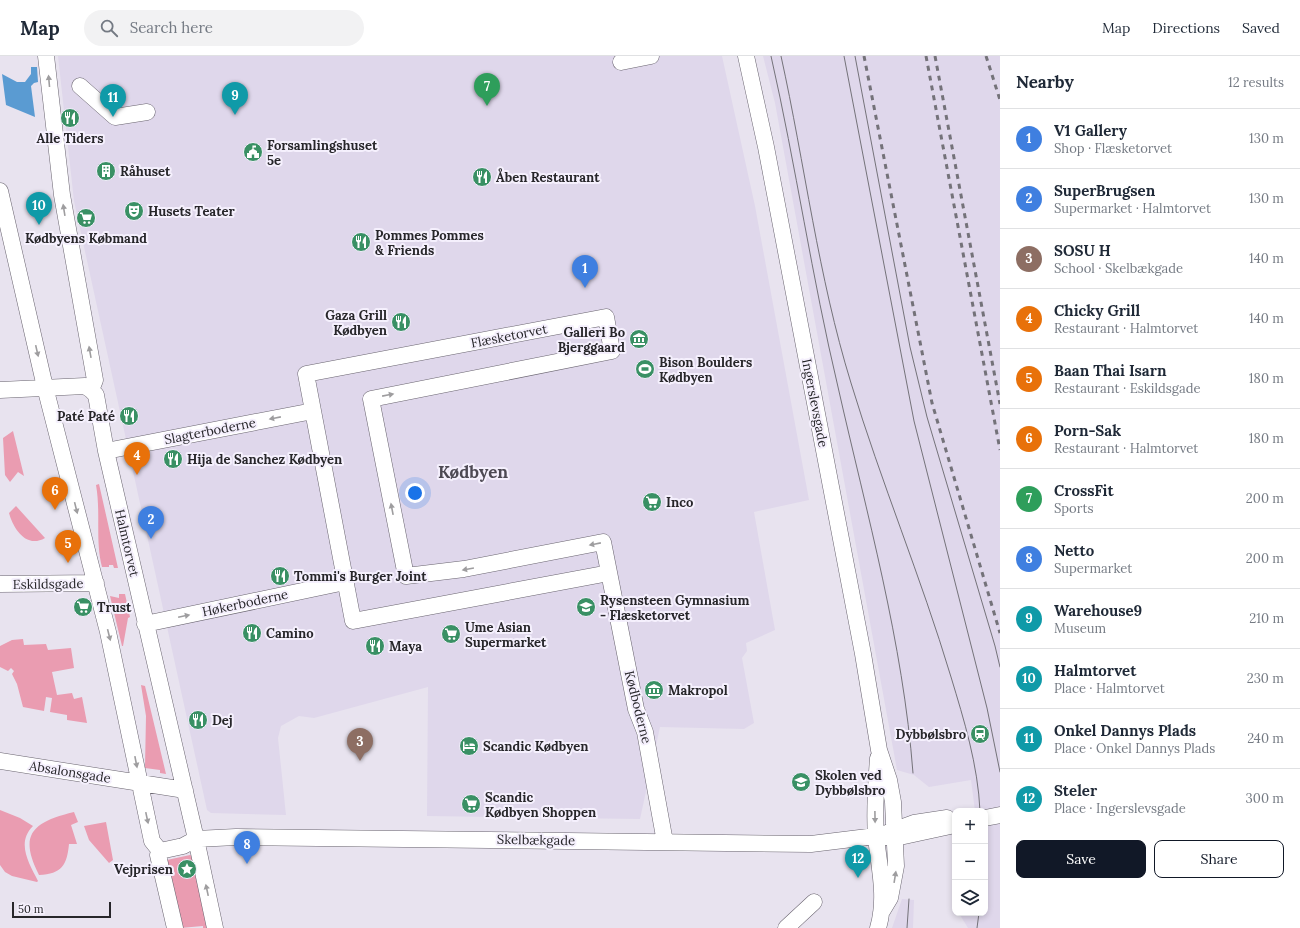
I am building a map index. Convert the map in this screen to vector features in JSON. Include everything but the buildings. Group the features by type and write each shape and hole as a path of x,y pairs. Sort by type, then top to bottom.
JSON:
{"street":[{"name":"Halmtorvet","path":"46,56 62,195 95,380 91,390 96,395 106,451 185,790 215,928"},
{"path":"621,62 651,56"},
{"name":"Ingerslevsgade","path":"746,56 772,178 860,638 879,750 892,794 896,866 893,888 880,921"},
{"path":"80,86 115,117 147,112"},
{"path":"0,191 2,212 116,665 152,841 160,851"},
{"name":"Flæsketorvet","path":"606,317 612,350 371,399 406,576 464,570 603,542 609,573 353,622 306,374 606,317"},
{"path":"0,390 85,386 91,390"},
{"name":"Slagterboderne","path":"106,451 313,411"},
{"name":"Kødboderne","path":"609,573 636,710 645,732 665,842"},
{"name":"Høkerboderne","path":"146,624 345,582"},
{"name":"Eskildsgade","path":"0,584 96,583"},
{"name":"Ingerslevsgade","path":"879,750 875,797 876,836 881,880 880,921"},
{"name":"Absalonsgade","path":"0,761 185,790"},
{"path":"988,817 1000,815"},
{"path":"895,834 914,823 952,817"},
{"path":"876,836 895,834 916,835 952,826"},
{"name":"Skelbækgade","path":"196,839 236,837 811,844 876,836"},
{"path":"160,851 183,846 196,839"},
{"path":"160,851 158,855 175,928"},
{"path":"786,928 814,902"}],"shaded area":[{"path":"58,56 722,56 755,206 809,500 754,512 775,630 746,643 747,651 742,658 754,723 744,729 660,727 640,819 427,816 428,687 314,718 299,716 281,726 278,738 286,815 211,813 207,810 74,201"},
{"path":"763,56 1000,56 1000,928 968,928 961,916 988,916 988,808 975,808 971,780 929,787 914,775 897,770 775,103"},
{"path":"13,431 24,476 18,472 10,482 5,475 3,438"},
{"path":"99,484 118,568 114,568 113,565 109,565 109,567 102,567 99,547 96,485"},
{"path":"16,506 45,538 38,541 32,541 21,535 14,525 9,513"},
{"path":"119,594 125,594 130,617 128,618 123,646 110,596 119,598"},
{"path":"23,639 24,645 46,644 48,650 71,648 74,668 52,672 57,695 72,693 74,699 82,697 87,723 67,720 67,715 50,712 52,698 46,697 44,711 23,707 17,684 12,674 14,671 11,668 8,671 0,667 0,646 12,640"},
{"path":"141,685 145,686 166,774 160,773 160,770 145,768 146,716"},
{"path":"0,810 20,818 33,826 25,839 25,846 28,860 38,881 37,882 12,876 5,872 0,865"},
{"path":"74,812 78,822 71,825 77,844 69,844 67,858 62,867 53,873 39,875 30,849 30,840 33,832 48,820"},
{"path":"106,822 113,860 109,863 89,840 84,826"},
{"path":"190,855 192,856 210,928 203,928 203,926 180,928 167,860"},
{"path":"902,899 914,900 913,928 892,928"}],"water":[{"path":"31,67 37,67 38,82 31,86 35,117 6,105 2,74 17,82 25,82 31,74"}],"tram line":[{"path":"771,56 829,346 893,627 908,724 913,773"},
{"path":"781,56 821,261 840,343 851,383 875,457 927,603 956,693 973,760 980,808"},
{"path":"844,56 914,421 987,708 1000,772"},
{"path":"855,56 910,347 927,417 1000,667"},
{"path":"907,928 909,899"},
{"path":"977,928 979,916"}],"railway":[{"path":"864,56 932,403 1000,633"},
{"path":"926,56 1000,450"},
{"path":"935,56 1000,404"},
{"path":"986,56 1000,100"}],"place":[{"name":"CrossFit","path":"487,106"},
{"name":"Warehouse9","path":"235,115"},
{"name":"Onkel Dannys Plads","path":"113,117"},
{"name":"Alle Tiders","path":"70,118"},
{"name":"Forsamlingshuset 5e","path":"253,152"},
{"name":"Råhuset","path":"106,171"},
{"name":"Åben Restaurant","path":"482,177"},
{"name":"Husets Teater","path":"134,211"},
{"name":"Kødbyens Købmand","path":"86,218"},
{"name":"Halmtorvet","path":"39,225"},
{"name":"Pommes Pommes & Friends","path":"361,242"},
{"name":"V1 Gallery","path":"585,288"},
{"name":"Gaza Grill Kødbyen","path":"401,322"},
{"name":"Galleri Bo Bjerggaard","path":"639,339"},
{"name":"Bison Boulders Kødbyen","path":"645,369"},
{"name":"Paté Paté","path":"129,416"},
{"name":"Hija de Sanchez Kødbyen","path":"173,459"},
{"name":"Chicky Grill","path":"137,475"},
{"name":"Inco","path":"652,502"},
{"name":"Porn-Sak","path":"55,510"},
{"name":"SuperBrugsen","path":"151,539"},
{"name":"Baan Thai Isarn","path":"68,563"},
{"name":"Tommi's Burger Joint","path":"280,576"},
{"name":"Trust","path":"83,607"},
{"name":"Rysensteen Gymnasium - Flæsketorvet","path":"586,607"},
{"name":"Camino","path":"252,633"},
{"name":"Ume Asian Supermarket","path":"451,634"},
{"name":"Maya","path":"375,646"},
{"name":"Makropol","path":"654,690"},
{"name":"Dej","path":"198,720"},
{"name":"Dybbølsbro","path":"980,734"},
{"name":"Scandic Kødbyen","path":"469,746"},
{"name":"SOSU H","path":"360,761"},
{"name":"Skolen ved Dybbølsbro","path":"801,782"},
{"name":"Scandic Kødbyen Shoppen","path":"471,804"},
{"name":"Netto","path":"247,864"},
{"name":"Vejprisen","path":"187,869"},
{"name":"Steler","path":"858,878"}],"district":[{"name":"Kødbyen","path":"473,472"}]}
